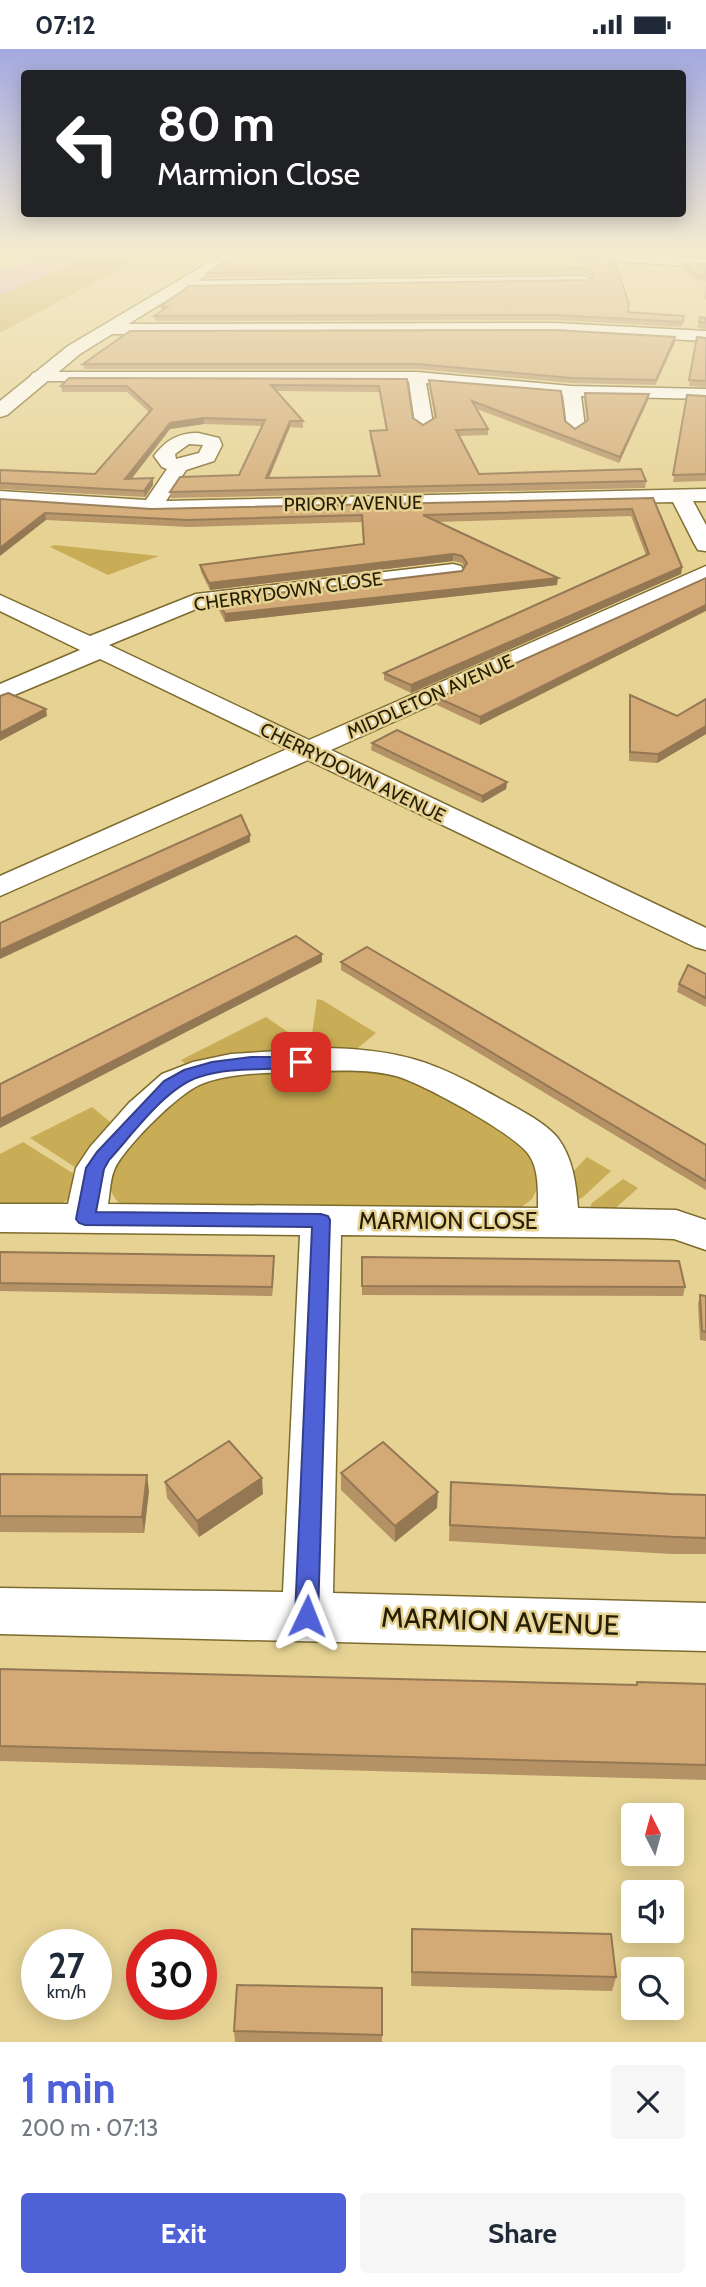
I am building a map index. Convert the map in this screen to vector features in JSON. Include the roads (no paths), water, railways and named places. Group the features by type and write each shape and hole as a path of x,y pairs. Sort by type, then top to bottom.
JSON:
{"main road":[{"path":"0,390 70,347"},
{"path":"0,411 71,347"}],"street":[{"path":"39,377 417,377 571,391 706,394"},
{"path":"417,377 424,424"},
{"path":"571,391 576,427"},
{"path":"152,507 179,466"},
{"name":"PRIORY AVENUE","path":"0,497 152,507 706,495"},
{"path":"680,496 706,545"},
{"name":"CHERRYDOWN CLOSE","path":"0,693 196,601 453,571"},
{"name":"MIDDLETON AVENUE","path":"0,887 706,573"},
{"name":"CHERRYDOWN AVENUE","path":"0,601 93,648 706,940"},
{"name":"MARMION CLOSE","path":"85,1219 95,1168 169,1085 190,1074 251,1062 363,1062 404,1066 432,1077 524,1131 543,1146 554,1170 559,1222"},
{"name":"MARMION CLOSE","path":"0,1218 666,1224 706,1235"},
{"path":"307,1616 321,1220"},
{"name":"MARMION AVENUE","path":"0,1611 706,1627"}]}
